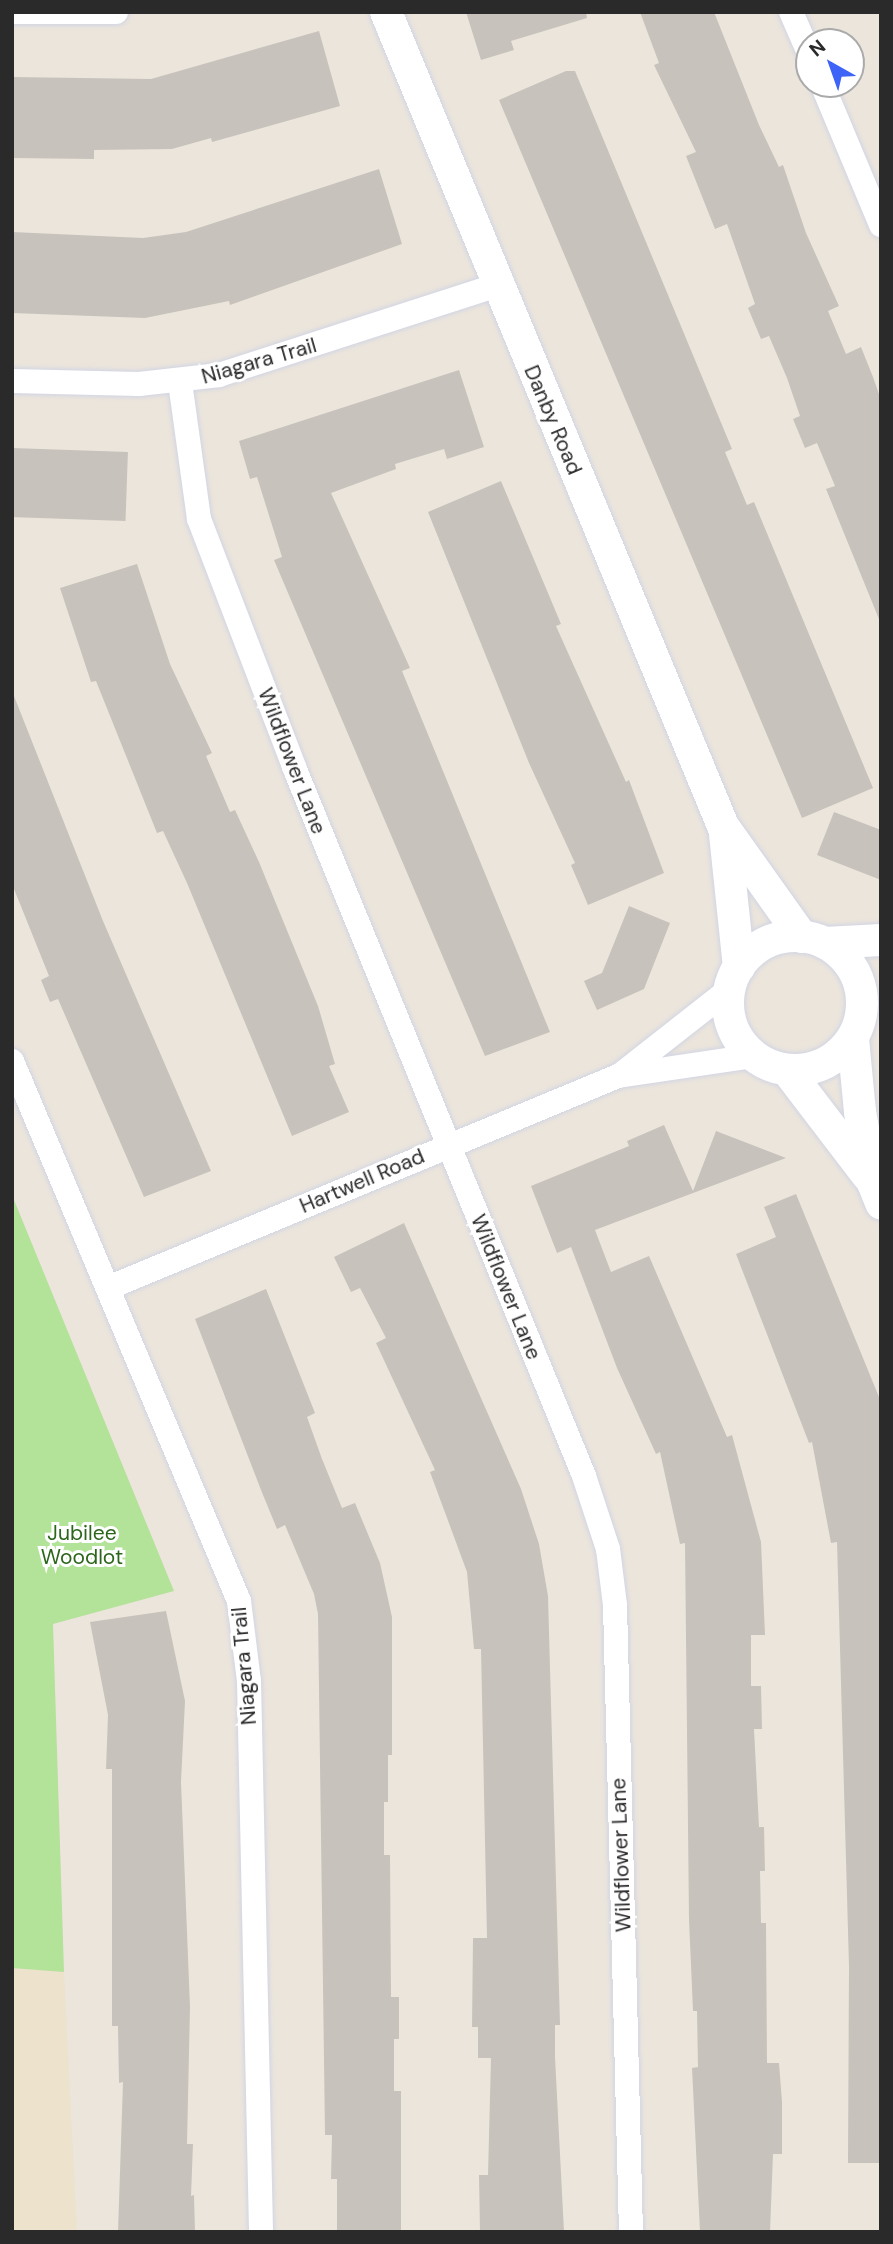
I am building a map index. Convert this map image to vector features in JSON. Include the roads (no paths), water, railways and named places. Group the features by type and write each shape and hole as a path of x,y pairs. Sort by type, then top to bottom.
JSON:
{"street":[{"path":"12,12 116,12"},
{"name":"Danby Road","path":"386,12 723,826 813,940"},
{"path":"828,98 881,225"},
{"name":"Niagara Trail","path":"12,381 180,382 219,375 497,285"},
{"name":"Wildflower Lane","path":"180,382 199,519 293,767 584,1476 612,1576 631,2232"},
{"name":"Danby Road","path":"723,826 734,978"},
{"path":"813,940 845,957 858,978 865,1018 877,1193"},
{"path":"865,1018 824,1064 788,1070 753,1056 731,1025 734,978 766,943 881,940"},
{"name":"Hartwell Road","path":"108,1288 618,1076 676,1035 734,978"},
{"name":"Hartwell Road","path":"618,1076 753,1056"},
{"name":"Niagara Trail","path":"12,1061 239,1601 249,1681 261,2232"},
{"path":"788,1070 877,1193"}],"park label":[{"name":"Jubilee Woodlot","path":"82,1545"}]}
